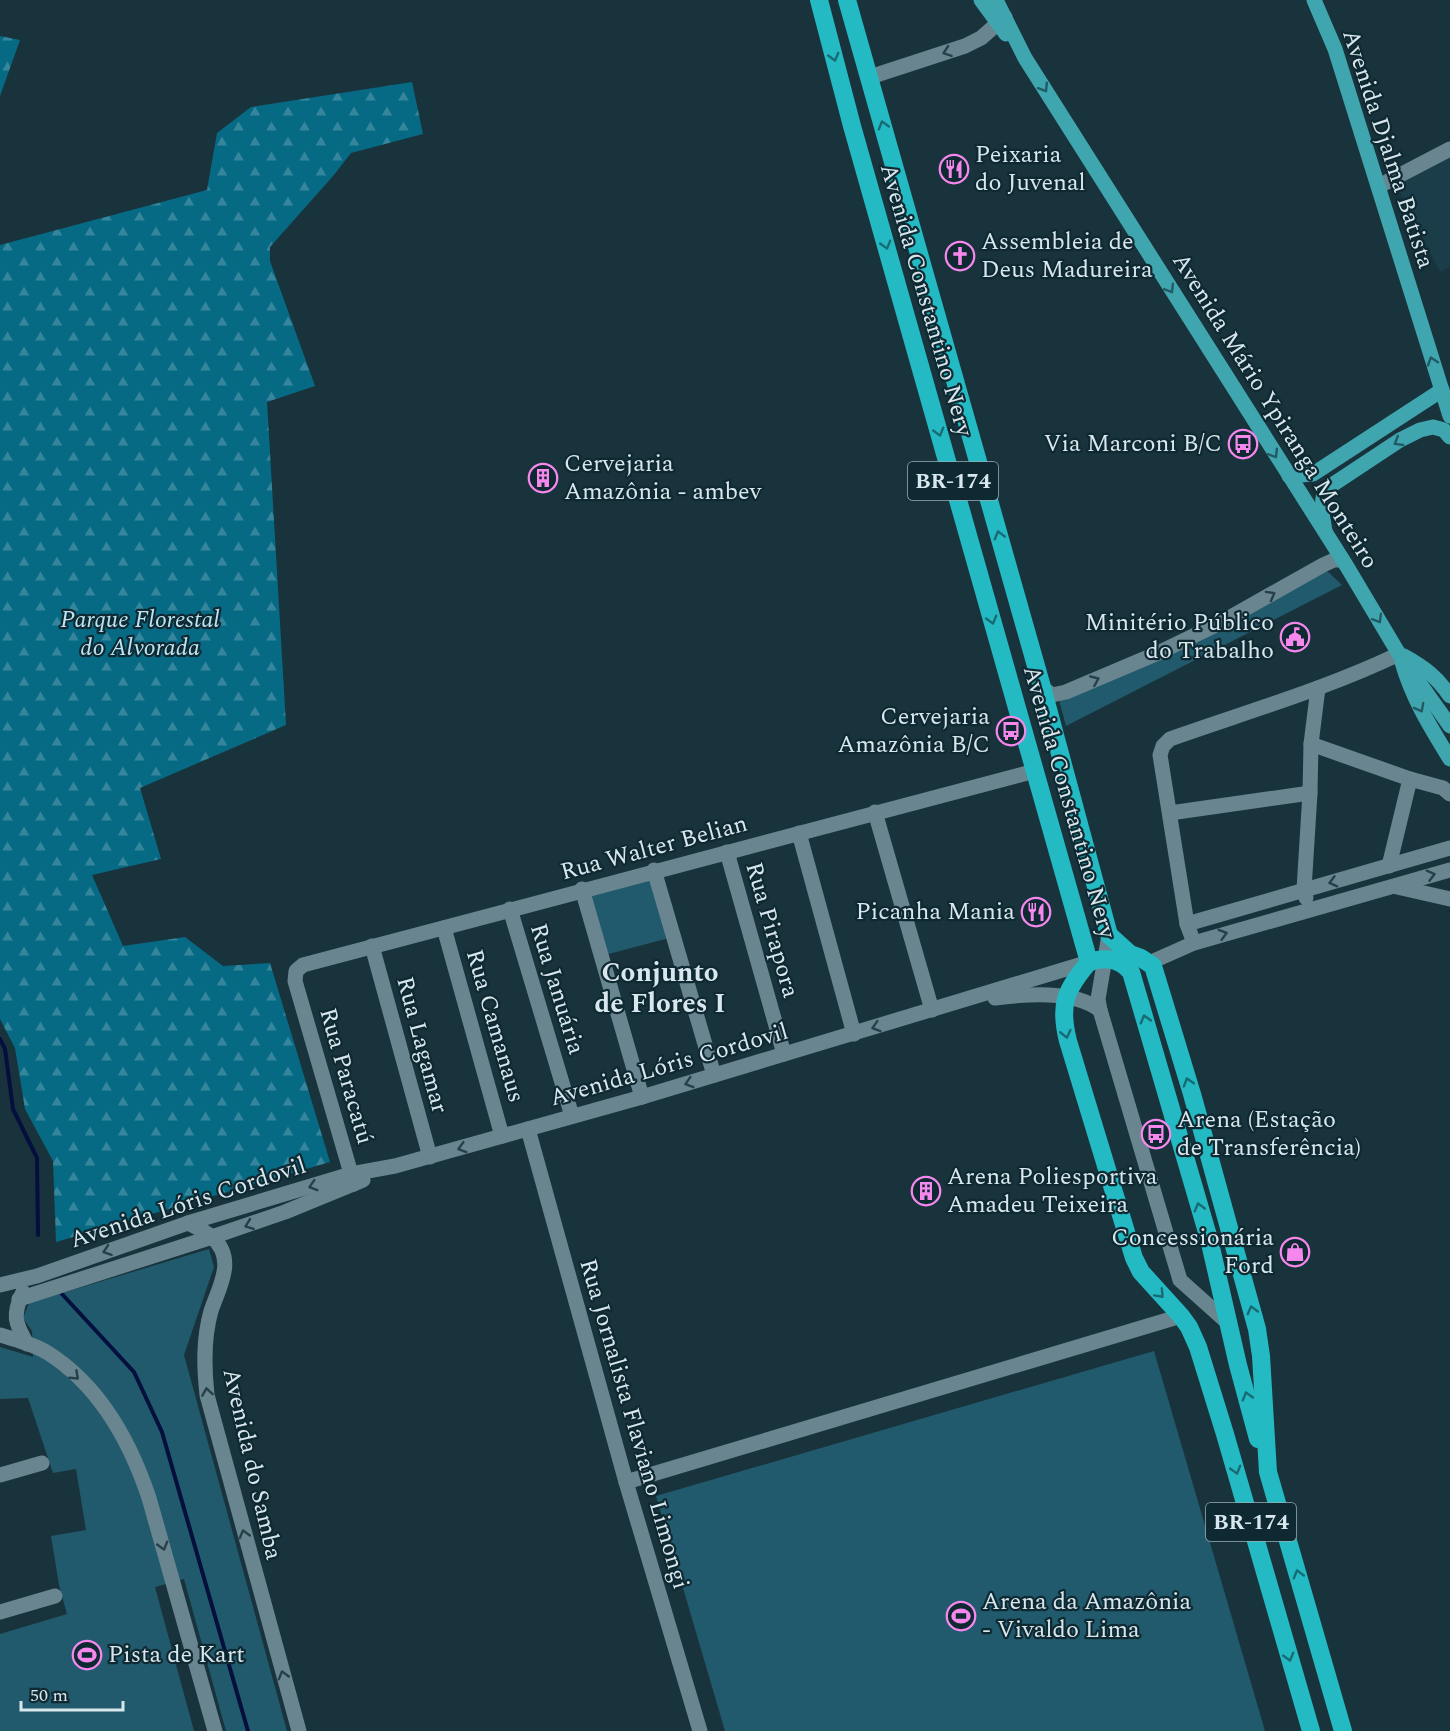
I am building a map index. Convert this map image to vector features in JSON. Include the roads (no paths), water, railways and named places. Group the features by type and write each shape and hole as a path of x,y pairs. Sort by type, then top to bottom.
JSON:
{"highway":[{"name":"Avenida Constantino Nery","path":"819,0 852,126 1035,771 1097,961 1076,978 1063,1007 1063,1021 1068,1041 1134,1258 1141,1272 1189,1327 1198,1347 1226,1434 1311,1731"},
{"name":"Avenida Constantino Nery","path":"847,0 1042,687 1109,935"},
{"path":"1109,935 1130,954 1141,957 1153,966 1192,1094 1257,1329 1261,1356 1268,1472"},
{"name":"BR-174","path":"1097,961 1117,960 1131,972 1209,1239 1228,1323 1268,1472 1343,1731"}],"main road":[{"name":"Avenida Mário Ypiranga Monteiro","path":"981,0 1001,20 1399,654 1450,726"},
{"name":"Avenida Mário Ypiranga Monteiro","path":"996,0 1001,20"},
{"name":"Avenida Djalma Batista","path":"1314,0 1335,49 1450,416"},
{"path":"1289,476 1313,474 1442,390"},
{"path":"1325,533 1322,513 1323,498 1332,485 1400,440 1420,430 1433,428 1444,430 1450,437"},
{"path":"1399,654 1425,667 1439,680 1450,696"},
{"path":"1399,654 1418,706 1450,759"}],"street":[{"path":"870,77 965,46 981,38 1001,20"},
{"path":"1379,186 1450,149"},
{"path":"1042,687 1052,695 1066,692 1158,653 1220,623 1323,565 1334,560 1342,560"},
{"path":"1194,943 1187,924 1160,755 1163,746 1170,739 1318,688 1361,672 1399,654"},
{"path":"1308,910 1304,889 1311,744 1318,688"},
{"path":"1311,744 1443,788 1450,794"},
{"name":"Rua Walter Belian","path":"295,981 296,971 303,965 582,889 1035,771"},
{"path":"1389,866 1410,778"},
{"path":"1170,813 1310,793"},
{"path":"875,812 932,1010"},
{"path":"799,833 854,1034"},
{"path":"1187,924 1450,848"},
{"name":"Rua Pirapora","path":"727,852 784,1054"},
{"path":"654,870 714,1075"},
{"path":"1149,963 1194,943 1450,870"},
{"path":"1364,874 1393,886 1450,899"},
{"path":"582,889 642,1097"},
{"name":"Rua Januária","path":"510,909 572,1116"},
{"name":"Rua Camanaus","path":"444,928 502,1136"},
{"path":"1109,935 1097,961 1100,1010 1180,1280 1228,1323"},
{"name":"Rua Lagamar","path":"372,946 430,1157"},
{"name":"Avenida Lóris Cordovil","path":"0,1286 37,1276 188,1223 642,1097 1097,961"},
{"name":"Rua Paracatú","path":"295,981 353,1179"},
{"name":"Avenida Lóris Cordovil","path":"959,1002 1028,995 1067,996 1085,1000 1100,1010"},
{"name":"Rua Jornalista Flaviano Limongi","path":"528,1129 626,1482 700,1731"},
{"name":"Avenida Lóris Cordovil","path":"19,1299 212,1237 353,1179"},
{"path":"188,1223 212,1237"},
{"name":"Avenida do Samba","path":"212,1237 224,1257 225,1267 207,1332 204,1362 207,1395 299,1731"},
{"path":"27,1344 16,1326 16,1315 22,1292 37,1276"},
{"path":"626,1482 1181,1316"},
{"path":"0,1335 46,1352 86,1385 116,1422 138,1466 149,1498 215,1731"},
{"path":"0,1475 42,1463"},
{"path":"0,1612 55,1596"}],"waterway":[{"path":"0,1039 5,1049 13,1109 37,1158 38,1235"},
{"path":"62,1294 134,1372 162,1432 248,1731"}],"place":[{"name":"Peixaria do Juvenal","path":"954,169"},
{"name":"Assembleia de Deus Madureira","path":"960,256"},
{"name":"Via Marconi B/C","path":"1243,444"},
{"name":"Cervejaria Amazônia - ambev","path":"543,478"},
{"name":"Minitério Público do Trabalho","path":"1295,637"},
{"name":"Cervejaria Amazônia B/C","path":"1011,731"},
{"name":"Picanha Mania","path":"1036,912"},
{"name":"Arena (Estação de Transferência)","path":"1156,1134"},
{"name":"Arena Poliesportiva Amadeu Teixeira","path":"926,1191"},
{"name":"Concessionária Ford","path":"1295,1252"},
{"name":"Arena da Amazônia - Vivaldo Lima","path":"961,1616"},
{"name":"Pista de Kart","path":"87,1655"}],"district":[{"name":"Conjunto de Flores I","path":"660,988"}],"park label":[{"name":"Parque Florestal do Alvorada","path":"140,634"}]}
